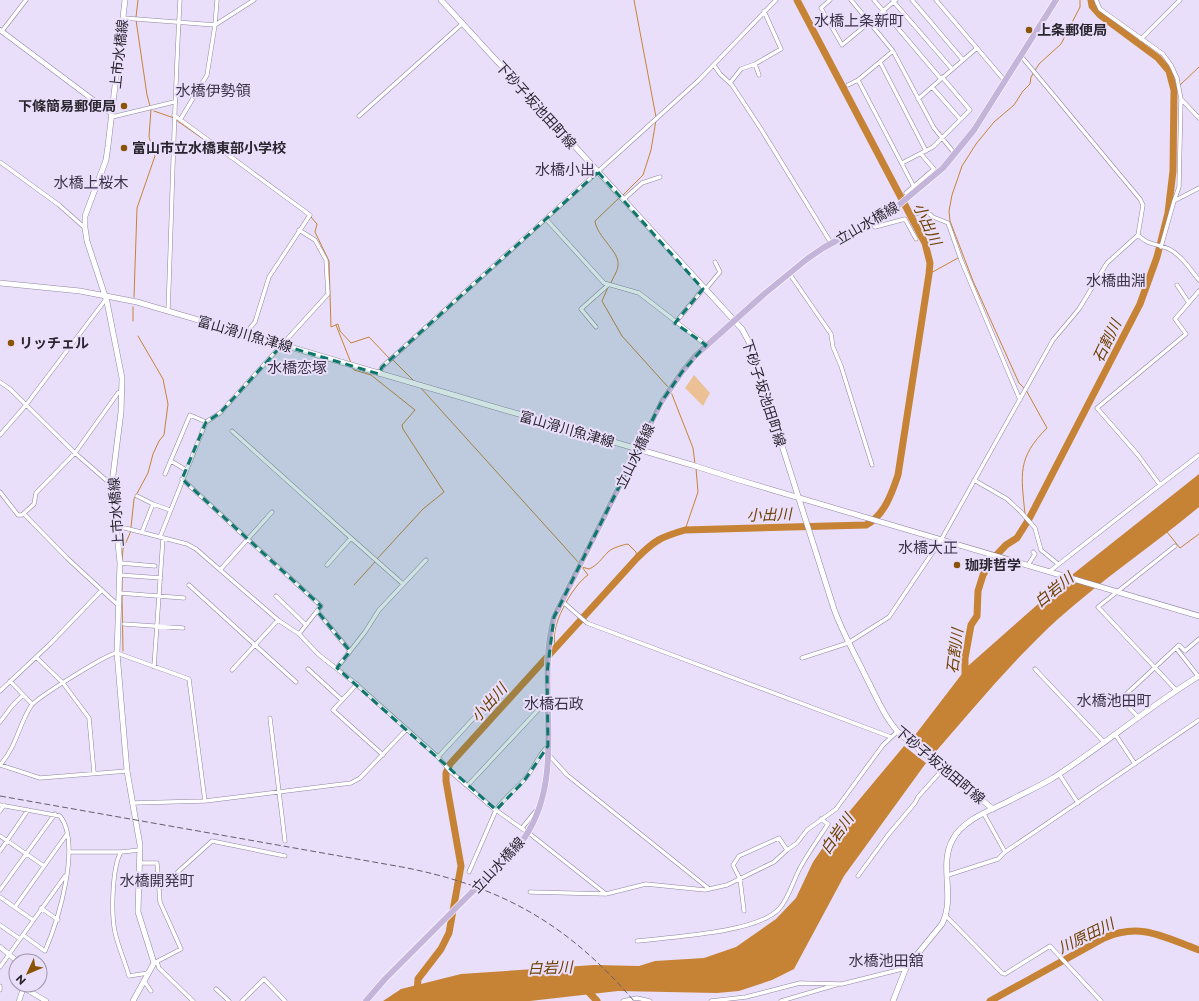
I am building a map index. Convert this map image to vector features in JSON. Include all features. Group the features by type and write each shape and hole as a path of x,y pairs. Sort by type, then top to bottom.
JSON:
{"main road":[{"name":"上市水橋線","path":"125,0 106,160 85,216 85,228 86,241 105,297 120,359 122,392 121,412 112,483 120,563 117,653 127,771 140,850 138,912 156,962"},
{"name":"下砂子坂池田町線","path":"441,0 734,320 749,342 832,604 848,643 889,721 898,732 993,809"},
{"name":"立山水橋線","path":"366,1001 384,979 472,892 510,857 525,836 540,807 547,783 549,755 547,673 549,647 554,617 672,385 706,345 789,273 831,244 872,222 900,204 907,196 929,181 955,154 974,130 1056,0"},
{"name":"富山滑川魚津線","path":"0,283 56,288 105,297 168,312 700,467 1199,616"},
{"path":"893,1001 906,968 942,924 946,916 949,903 947,856 952,840 965,825 1059,774 1176,690 1199,676"},
{"path":"133,1001 148,973 156,962"}],"street":[{"path":"26,0 1,31 112,116 174,102"},
{"path":"168,312 174,155 174,102 180,0"},
{"path":"180,120 207,75 215,25 217,0"},
{"path":"123,18 215,25 254,0"},
{"path":"379,374 382,367 714,65 776,0"},
{"path":"830,0 821,8 842,45 870,23 894,1 952,69"},
{"path":"851,0 893,51 934,128 955,154"},
{"path":"874,0 970,110 942,138 926,151 902,163"},
{"path":"912,0 963,60"},
{"path":"936,0 1005,81"},
{"path":"1096,0 1100,9 1163,54 1171,65 1177,78 1181,99 1179,187 1175,193 1161,247"},
{"path":"1141,38 1180,0"},
{"path":"730,84 741,69 755,64 781,49 764,12"},
{"path":"359,116 463,23"},
{"path":"918,99 977,48"},
{"path":"848,85 858,80 893,51"},
{"path":"802,658 848,643 889,617 941,540 1053,340 1079,309 1107,263 1138,235 1143,205 1140,199 1021,56"},
{"path":"880,62 926,151"},
{"path":"755,64 759,74"},
{"path":"714,65 720,74 730,84 765,134 831,244"},
{"path":"858,80 914,187"},
{"path":"932,87 960,119"},
{"path":"1181,99 1199,118"},
{"path":"174,115 310,214 269,277 255,322 245,334"},
{"path":"907,196 914,187 934,169 921,154"},
{"path":"0,162 59,205 85,228"},
{"path":"623,200 642,183 660,177"},
{"path":"1174,201 1199,188"},
{"path":"916,214 925,210 933,217 948,223 960,260 1020,400"},
{"path":"546,219 608,285 638,293 675,323 706,345"},
{"path":"872,222 875,227 906,219 916,239"},
{"path":"154,667 161,578 161,538 170,510 206,422 220,413 328,294 328,265 326,260 315,240 299,230"},
{"path":"1138,235 1144,242 1168,248 1178,256 1199,280"},
{"path":"675,323 720,272 715,262"},
{"path":"789,273 831,334 833,347 841,366 872,465"},
{"path":"596,327 581,309 608,285"},
{"path":"1177,286 1188,303"},
{"path":"1160,485 1138,455 1097,408 1186,334 1175,319 1199,291"},
{"path":"0,435 26,405 105,297"},
{"path":"0,382 75,453 106,480 112,483"},
{"path":"0,492 18,515 24,514 34,504 36,494 75,453 114,399 122,392"},
{"path":"165,474 190,415 206,422"},
{"path":"232,431 402,584"},
{"path":"1051,572 1058,564 1199,455"},
{"path":"171,461 186,470"},
{"path":"182,480 321,606 299,634"},
{"path":"974,480 1007,499 1021,512 1035,528 1040,550 1058,564"},
{"path":"137,496 170,510"},
{"path":"142,532 153,504"},
{"path":"220,570 247,538 272,512"},
{"path":"24,514 119,606"},
{"path":"117,526 187,544 196,549 278,620 299,634 319,655 357,684 406,730 438,757 451,772 496,810 523,829 540,807"},
{"path":"327,565 351,538"},
{"path":"1175,546 1115,591 1098,608 1176,690"},
{"path":"1028,565 1035,554 1033,552"},
{"path":"337,668 365,632 379,610 426,560"},
{"path":"120,563 155,566"},
{"path":"120,575 161,578"},
{"path":"189,586 296,682"},
{"path":"0,690 36,657 102,590"},
{"path":"119,593 184,598"},
{"path":"276,596 306,625"},
{"path":"562,601 587,622 891,737"},
{"path":"316,611 350,651"},
{"path":"232,670 278,620"},
{"path":"124,624 183,628"},
{"path":"1138,717 1122,699 1179,645 1185,651 1199,639"},
{"path":"1176,648 1199,676"},
{"path":"127,771 40,778 0,765 12,750 32,704 100,660 117,653 188,679 205,802"},
{"path":"36,657 64,683 89,718 94,773"},
{"path":"308,669 342,700"},
{"path":"1035,669 1104,742"},
{"path":"10,681 32,704"},
{"path":"357,684 333,710 383,755"},
{"path":"0,722 12,706 23,695"},
{"path":"438,757 484,707"},
{"path":"468,785 539,708"},
{"path":"270,718 285,840"},
{"path":"948,875 998,859 1005,852 1199,720"},
{"path":"132,803 205,802 351,784 360,778 406,730"},
{"path":"530,892 606,894 646,884 708,888 727,885 774,862 787,850 798,843 807,830 836,809 879,751 891,737 898,732"},
{"path":"1116,734 1135,764"},
{"path":"469,872 496,810 502,801 533,769 542,751 548,746"},
{"path":"549,755 567,775 708,888"},
{"path":"858,876 888,835 942,769"},
{"path":"1059,774 1078,803"},
{"path":"0,811 2,805 55,814 60,816 64,821 67,834 69,852 58,920 45,951 23,935"},
{"path":"0,851 28,810"},
{"path":"0,890 55,814"},
{"path":"984,814 1005,852"},
{"path":"637,941 739,927 767,918 779,909 788,895 801,867 828,824 821,819"},
{"path":"15,907 67,834"},
{"path":"530,834 606,894"},
{"path":"0,836 44,866"},
{"path":"744,911 740,879 733,865 739,856 779,838 787,850"},
{"path":"159,889 212,841 285,856"},
{"path":"69,852 121,852 140,850"},
{"path":"121,852 115,870 114,931 129,976 148,973"},
{"path":"140,862 157,863 160,902 181,949 156,962 159,968 193,1001"},
{"path":"11,953 41,908 66,875"},
{"path":"0,897 33,920"},
{"path":"41,908 58,920"},
{"path":"946,916 1002,973 1005,974 1050,946 1101,1001"},
{"path":"0,925 20,939"},
{"path":"0,947 9,953"},
{"path":"0,967 8,957"},
{"path":"781,1001 906,968"},
{"path":"242,1001 264,979 285,1001"},
{"path":"144,981 151,991"},
{"path":"711,1001 746,997 800,983 842,984"},
{"path":"216,989 227,1000"},
{"path":"33,993 46,1001"},
{"path":"623,1001 637,998 650,1001"}],"highlighted area":[{"path":"598,172 703,289 675,323 706,345 682,372 662,401 554,617 547,673 548,746 524,781 496,810 337,668 350,651 317,611 321,606 182,479 206,422 220,413 282,345 379,374 382,367"}],"shaded area":[{"path":"694,375 710,393 703,406 685,388"}],"water":[{"name":"白岩川","path":"1199,474 1199,507 1058,619 1009,668 932,756 912,739 968,666 1063,582"},
{"name":"白岩川","path":"904,746 926,763 844,876 794,969 772,980 739,991 717,993 618,991 530,1001 383,1001 401,989 461,974 594,965 639,966 655,961 704,958 736,947 776,919 796,898 813,862 839,824"}],"waterway":[{"path":"136,17 138,0"},
{"path":"634,0 656,117"},
{"name":"小出川","path":"417,993 418,979 441,949 449,933 461,866 446,781 446,773 450,764 637,558 659,540 685,530 866,525 878,516 893,489 898,475 930,263 925,243 797,0"},
{"path":"1024,388 1019,383 973,281 950,221 949,211 952,195 962,166 976,144 994,122 1014,105 1023,91 1030,84 1031,77 1039,64 1061,44 1080,7 1080,0"},
{"name":"石割川","path":"965,680 965,658 971,625 977,616 978,591 983,575 990,562 1006,545 1017,538 1029,519 1140,304 1157,257 1168,213 1173,171 1174,90 1169,71 1158,58 1100,15 1092,6 1091,0"},
{"path":"136,20 150,106"},
{"path":"1179,86 1199,67"},
{"path":"134,297 137,208 155,156 149,137 151,109"},
{"path":"154,111 174,118"},
{"path":"176,120 219,150"},
{"path":"623,195 643,175 651,150 656,120"},
{"path":"611,283 617,270 618,260 600,233 595,221 619,198"},
{"path":"311,217 317,224 315,232 329,261 331,327 338,324 340,331 351,343 369,337 389,358"},
{"path":"929,274 958,258"},
{"path":"609,285 602,301 622,336 668,387"},
{"path":"133,307 133,321"},
{"path":"336,325 351,363"},
{"path":"131,527 134,499 148,473 153,454 159,441 164,435 168,404 163,379 138,336"},
{"path":"392,359 415,382"},
{"path":"353,368 354,370 371,375 415,410 402,425 403,429 444,492 423,509 377,559"},
{"path":"420,387 579,563"},
{"path":"1025,514 1022,477 1023,467 1030,448 1047,428 1026,390"},
{"path":"671,392 693,448 695,464"},
{"path":"685,530 698,492 696,468"},
{"name":"石割川","path":"1024,527 1025,519"},
{"path":"122,560 123,549 131,531"},
{"path":"1167,532 1180,548 1199,534"},
{"path":"582,567 589,569 597,564 610,551 628,544 636,552 637,558"},
{"path":"354,585 375,562"},
{"path":"556,647 554,639 558,619 575,588 588,575 582,567"},
{"path":"122,577 122,592"},
{"path":"122,595 123,651"},
{"name":"川原田川","path":"990,1001 1104,938 1117,933 1129,931 1152,933 1199,950"},
{"name":"川原田川","path":"584,987 597,1001"}],"railway":[{"path":"0,796 402,867 438,875 471,885 502,897 530,912 558,930 584,950 634,1001"}],"place":[{"name":"上条郵便局","path":"1029,30"},
{"name":"下條簡易郵便局","path":"124,106"},
{"name":"富山市立水橋東部小学校","path":"124,148"},
{"name":"リッチェル","path":"11,343"},
{"name":"珈琲哲学","path":"957,565"}],"district":[{"name":"水橋上条新町","path":"859,21"},
{"name":"水橋伊勢領","path":"213,91"},
{"name":"水橋小出","path":"565,170"},
{"name":"水橋上桜木","path":"91,183"},
{"name":"水橋曲淵","path":"1116,281"},
{"name":"水橋恋塚","path":"297,368"},
{"name":"水橋大正","path":"928,548"},
{"name":"水橋池田町","path":"1114,701"},
{"name":"水橋石政","path":"554,704"},
{"name":"水橋開発町","path":"157,881"},
{"name":"水橋池田舘","path":"886,961"}]}
